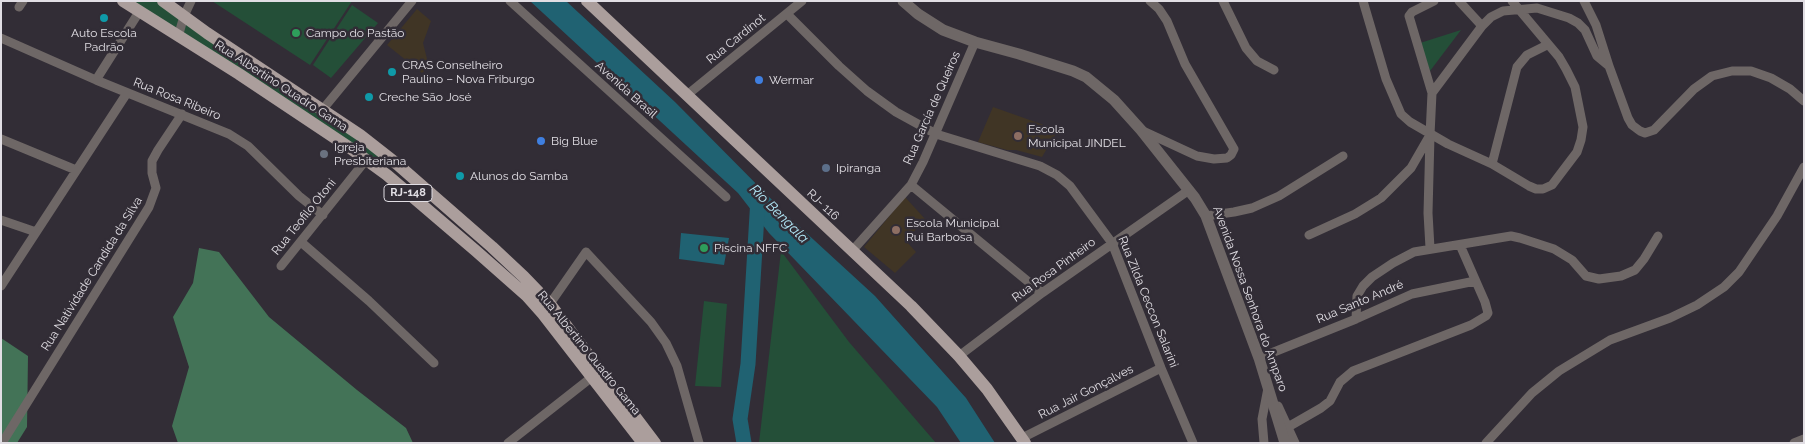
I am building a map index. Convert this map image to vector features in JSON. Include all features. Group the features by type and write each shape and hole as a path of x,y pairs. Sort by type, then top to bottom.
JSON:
{"main road":[{"name":"Rua Albertino Quadro Gama","path":"123,1 300,114 366,160 527,296 546,309 592,376 644,443"},
{"name":"Rua Albertino Quadro Gama","path":"163,1 360,135 505,259 655,443"},
{"name":"RJ- 116","path":"587,1 911,306 960,356 987,389 1023,440"},
{"path":"387,176 396,164"}],"street":[{"path":"178,37 191,1"},
{"path":"324,110 412,1"},
{"name":"Avenida Brasil","path":"510,1 726,197"},
{"name":"Rua Cardinot","path":"687,95 802,1"},
{"name":"Avenida Nossa Senhora do Amparo","path":"903,1 918,14 943,30 975,42 1064,68 1086,77 1114,100 1141,130 1189,190 1206,216 1259,358 1285,443"},
{"path":"1141,130 1197,156 1214,160 1228,158 1234,149 1186,64 1167,21 1159,9 1150,1"},
{"path":"1223,1 1246,48 1257,61 1274,70"},
{"path":"1363,1 1386,79 1401,114 1410,122 1448,144 1492,164 1529,186 1543,189 1552,185 1577,152 1583,127 1575,86 1559,57 1512,1"},
{"path":"1430,248 1428,213 1432,93 1409,16 1412,12 1434,1"},
{"path":"1459,1 1482,26"},
{"path":"1584,1 1596,25 1628,118 1637,130 1645,133 1654,130 1694,89 1712,76 1732,71 1751,71 1771,78 1790,89 1804,101"},
{"path":"1432,93 1482,26 1503,11 1542,9 1569,18 1578,23 1584,30 1597,56 1610,66"},
{"path":"96,80 139,12"},
{"name":"Rua Zilda Ceccon Salarini","path":"786,14 867,91 896,112 936,134 1040,166 1057,175 1070,186 1112,244 1192,443"},
{"name":"Rua Rosa Ribeiro","path":"1,38 96,80 229,134 248,146 299,196 323,215"},
{"name":"Rua García de Queiros","path":"852,251 911,184 936,134 975,42"},
{"path":"1492,164 1517,67 1527,55 1547,45"},
{"path":"1,286 128,93"},
{"name":"Rua Natividade Candida da Silva","path":"2,443 149,207 156,188 152,173 152,161 182,114"},
{"path":"1309,235 1355,214 1381,198 1411,168 1430,134"},
{"path":"1,139 76,170"},
{"path":"1206,216 1252,208 1279,196 1343,156"},
{"name":"Rua Teofilo Otoni","path":"281,266 366,160"},
{"path":"1486,443 1532,393 1559,371 1610,340 1670,318 1697,305 1724,287 1739,272 1777,216 1804,167"},
{"path":"911,184 1042,293"},
{"name":"Rua Rosa Pinheiro","path":"960,356 1042,293 1189,190"},
{"path":"1,220 36,232"},
{"path":"1356,319 1357,296 1363,286 1372,277 1414,252 1511,236 1554,249 1572,260 1586,276 1599,279 1621,276 1635,270 1644,260 1658,236"},
{"path":"301,242 369,301 434,363"},
{"path":"1288,427 1325,404 1335,392 1340,382 1353,371 1482,320 1488,313 1487,307 1460,245"},
{"path":"546,309 586,252 651,322 666,343 677,366 700,443"},
{"name":"Rua Santo André","path":"1259,358 1420,291 1475,281"},
{"name":"Rua Jair Gonçalves","path":"1023,440 1161,368"},
{"path":"508,443 592,376"},
{"path":"1268,386 1295,443"},
{"path":"1264,443 1262,419 1268,386"},
{"path":"1794,443 1804,439"}],"shaded area":[{"path":"417,9 431,21 423,43 429,67 422,73 387,45"},
{"name":"Escola Municipal JINDEL","path":"993,107 1058,130 1042,157 978,142"},
{"name":"Escola Municipal Rui Barbosa","path":"905,197 925,219 906,241 916,252 895,273 864,247"}],"green space":[{"path":"126,1 160,1 390,159 381,168"},
{"name":"Campo do Pastão","path":"212,1 352,1 310,65"},
{"path":"352,5 378,23 331,78 313,65"},
{"path":"1461,30 1430,71 1420,43"},
{"path":"199,248 219,252 269,317 406,428 413,443 178,443 172,426 189,367 173,317 193,283"},
{"path":"781,251 849,342 936,443 759,443"},
{"path":"704,301 727,304 721,387 695,386"},
{"path":"1,338 28,356 27,427 17,443 1,443"}],"water":[{"name":"Rio Bengala","path":"530,1 566,1 675,102 790,218 875,296 966,398 995,443 961,443 937,407 769,233 738,193"},
{"name":"Piscina NFFC","path":"681,233 729,238 724,265 679,259"}],"waterway":[{"name":"Rio Bengala","path":"744,443 740,419 748,364 758,198"}],"place":[{"name":"Auto Escola Padrão","path":"104,18"},
{"name":"Campo do Pastão","path":"296,33"},
{"name":"CRAS Conselheiro Paulino – Nova Friburgo","path":"392,72"},
{"name":"Wermar","path":"759,80"},
{"name":"Creche São José","path":"369,97"},
{"name":"Escola Municipal JINDEL","path":"1018,136"},
{"name":"Big Blue","path":"541,141"},
{"name":"Igreja Presbiteriana","path":"324,154"},
{"name":"Ipiranga","path":"826,168"},
{"name":"Alunos do Samba","path":"460,176"},
{"name":"Escola Municipal Rui Barbosa","path":"896,230"},
{"name":"Piscina NFFC","path":"704,248"}]}
